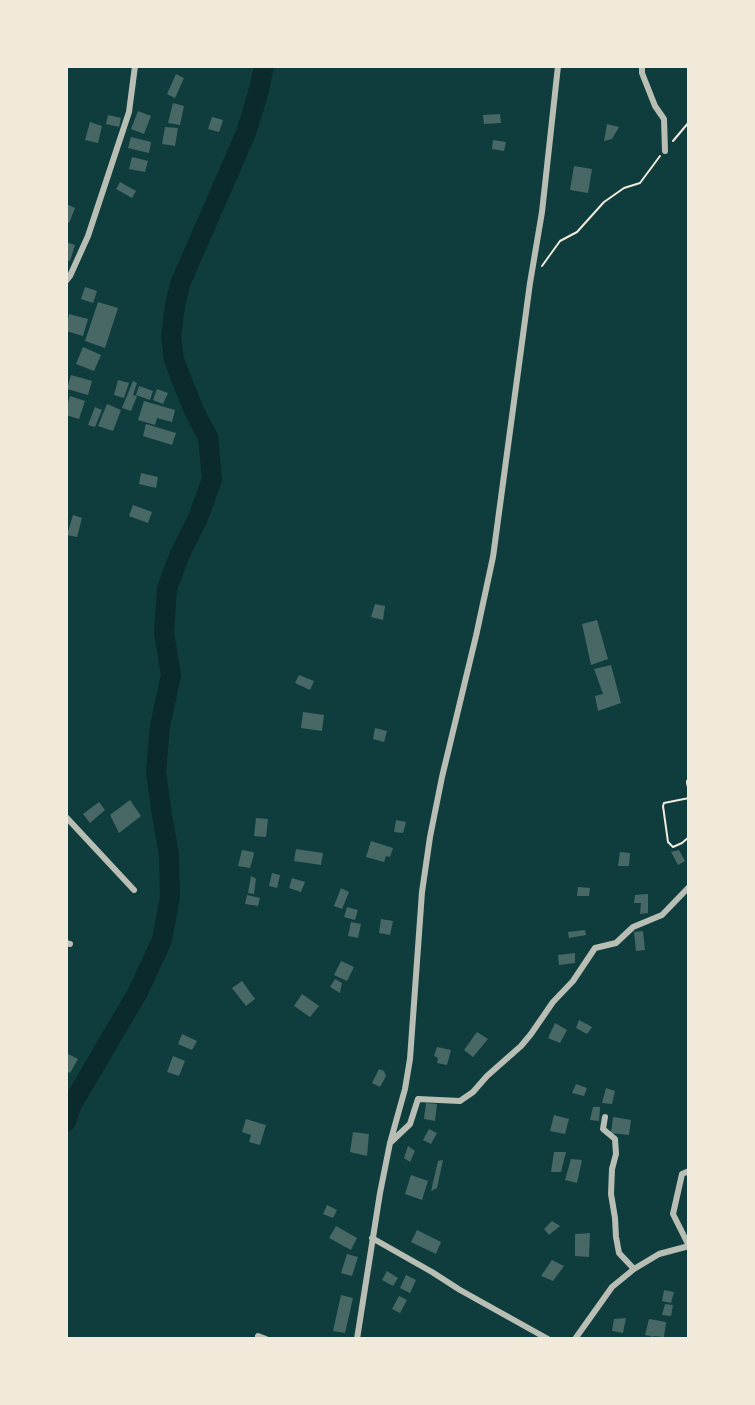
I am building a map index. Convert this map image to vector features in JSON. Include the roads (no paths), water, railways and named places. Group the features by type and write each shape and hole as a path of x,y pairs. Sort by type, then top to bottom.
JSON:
{"street":[{"path":"66,280 88,237 129,112 135,66"},
{"path":"357,1339 380,1193 410,1059 422,892 430,837 493,557 530,283 542,212 558,69 549,66"},
{"path":"642,66 642,74 655,106 664,119 664,151"},
{"path":"66,817 134,890"},
{"path":"390,1143 410,1124 418,1099 460,1101 473,1092 487,1076 521,1046 553,1002 573,981 595,948 616,943 633,927 662,915 689,886"},
{"path":"605,1117 603,1130 615,1138 616,1154 612,1169 611,1194 619,1253 634,1269"},
{"path":"575,1339 612,1287 634,1269 659,1254 689,1246 673,1214 682,1174 689,1171"},
{"path":"372,1238 548,1339"},
{"path":"258,1336 266,1339"}],"waterway":[{"path":"66,1122 71,1106 138,992 162,940 170,897 169,855 156,772 160,726 171,675 164,633 167,588 180,554 198,518 212,479 208,437 194,411 174,360 171,337 180,284 246,133 264,66"}]}
